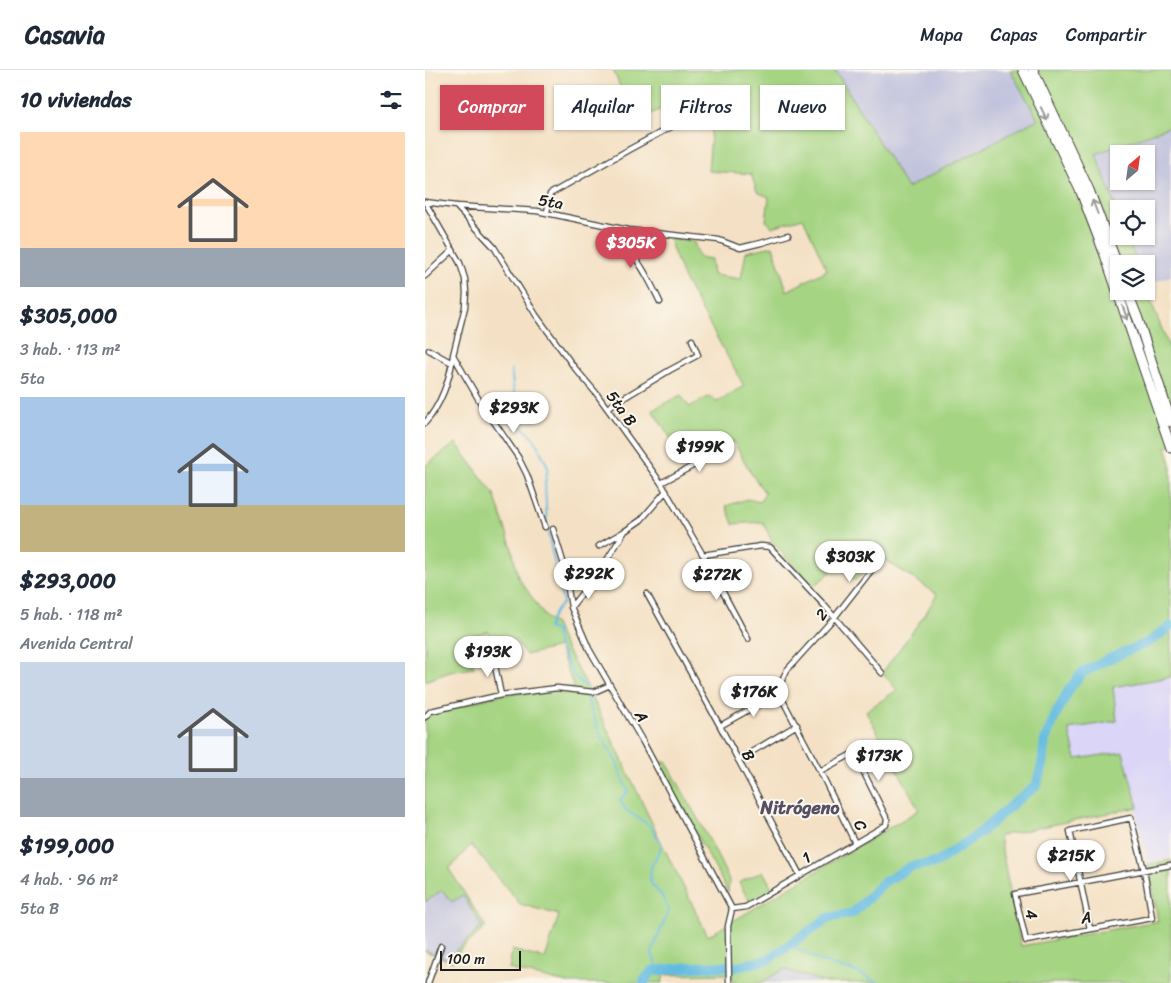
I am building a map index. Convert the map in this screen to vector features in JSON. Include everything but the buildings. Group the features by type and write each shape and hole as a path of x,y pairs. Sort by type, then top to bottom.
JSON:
{"highway":[{"path":"1023,70 1081,192 1171,448"},
{"path":"1033,70 1089,190 1114,255"},
{"path":"1131,300 1171,422"}],"street":[{"path":"547,212 550,194 667,130"},
{"path":"425,202 460,263 465,279 466,293 465,307 445,390 425,423"},
{"name":"5ta","path":"425,202 547,212 629,230 719,240 739,248 788,235"},
{"name":"5ta B","path":"457,206 494,247 536,315 661,483 703,555 748,639"},
{"path":"629,230 628,237 631,250 645,272 659,302"},
{"path":"425,276 453,250"},
{"path":"607,408 699,355 692,340"},
{"path":"429,350 452,363"},
{"path":"453,355 479,400 518,457 527,474 545,527"},
{"path":"661,483 730,446"},
{"path":"599,546 641,520 666,491"},
{"name":"A","path":"553,529 564,565 571,607 589,649 643,742 732,909"},
{"path":"571,607 602,568 625,531"},
{"path":"703,555 761,546 770,547 881,672"},
{"name":"2","path":"779,693 780,684 787,670 834,618 880,559"},
{"name":"B","path":"647,594 800,875"},
{"path":"493,656 501,695"},
{"path":"425,716 431,711 501,695 557,688 594,692 609,685"},
{"path":"720,726 779,693"},
{"name":"C","path":"779,693 797,725 855,843"},
{"path":"738,760 797,725"},
{"name":"1","path":"732,909 746,907 886,825 887,820 854,753 820,771"},
{"path":"1090,928 1070,831 1131,818 1144,870"},
{"path":"1081,882 1171,865"},
{"name":"A","path":"1026,941 1152,918 1144,870"},
{"name":"4","path":"1026,941 1015,894 1081,882"},
{"path":"729,983 728,926 732,909"},
{"path":"428,983 441,946"}],"shaded area":[{"path":"835,70 1010,70 1038,119 907,188"},
{"path":"1171,126 1171,276 1155,282 1155,255 1134,255 1130,245 1155,245 1155,200 1113,200 1096,154 1110,149 1110,190 1155,190 1155,145 1120,145"},
{"path":"1171,677 1171,858 1147,862 1123,752 1076,759 1069,729 1117,721 1112,687"},
{"path":"442,890 463,895 482,928 457,949 451,961 425,950 425,902"},
{"path":"784,969 826,983 761,983"}],"green space":[{"path":"613,70 835,70 844,85 760,85 760,130 845,130 845,86 907,188 1038,119 1010,70 1171,70 1171,126 1120,145 1110,145 1110,149 1096,154 1113,200 1110,200 1110,245 1130,245 1134,255 1110,255 1110,300 1150,300 1171,352 1171,445 1166,447 1171,464 1171,677 1113,687 1117,721 1069,729 1076,759 1123,752 1138,807 999,836 1021,946 1158,921 1148,864 1171,860 1171,983 826,983 784,969 761,983 733,983 732,974 664,975 662,983 567,983 509,969 512,950 545,959 559,915 520,904 471,845 449,869 486,927 460,950 453,962 425,951 451,961 457,949 482,927 463,895 452,902 442,890 425,902 425,718 430,713 501,695 574,688 559,647 526,655 515,640 496,646 488,631 463,639 474,668 450,672 425,681 425,466 456,443 494,494 512,549 518,577 546,618 555,624 708,936 919,810 866,711 897,690 882,673 926,613 937,594 879,556 855,581 839,565 813,587 772,542 763,522 733,524 726,506 747,499 760,502 765,493 733,441 688,464 652,410 681,395 689,407 710,396 716,402 744,386 683,277 669,239 694,242 699,257 711,259 713,275 741,279 746,252 773,246 787,291 827,270 803,218 772,227 766,221 769,197 757,192 751,174 708,171 711,130 750,130 750,85 661,85 661,109 651,114 651,85 619,85"},
{"path":"666,761 729,880 728,892 658,764"},
{"path":"763,871 773,890 750,902 739,883"}],"waterway":[{"path":"511,369 518,422 535,440 548,467 545,483 547,528 563,603 550,620 548,628 556,631 557,642 574,676 586,687"},
{"path":"644,983 652,971 693,967 737,967 769,959 828,918 853,913 884,882 912,866 936,863 981,832 1036,786 1042,765 1045,740 1070,688 1082,673 1149,642 1171,626"},
{"path":"591,695 588,702 601,736 617,763 628,791 620,800 626,810 649,825 662,844 651,867 650,882 662,896 669,910 652,954 656,963 652,971"},
{"path":"790,944 820,961 852,970 879,983"}],"district":[{"name":"Nitrógeno","path":"800,808"}]}
